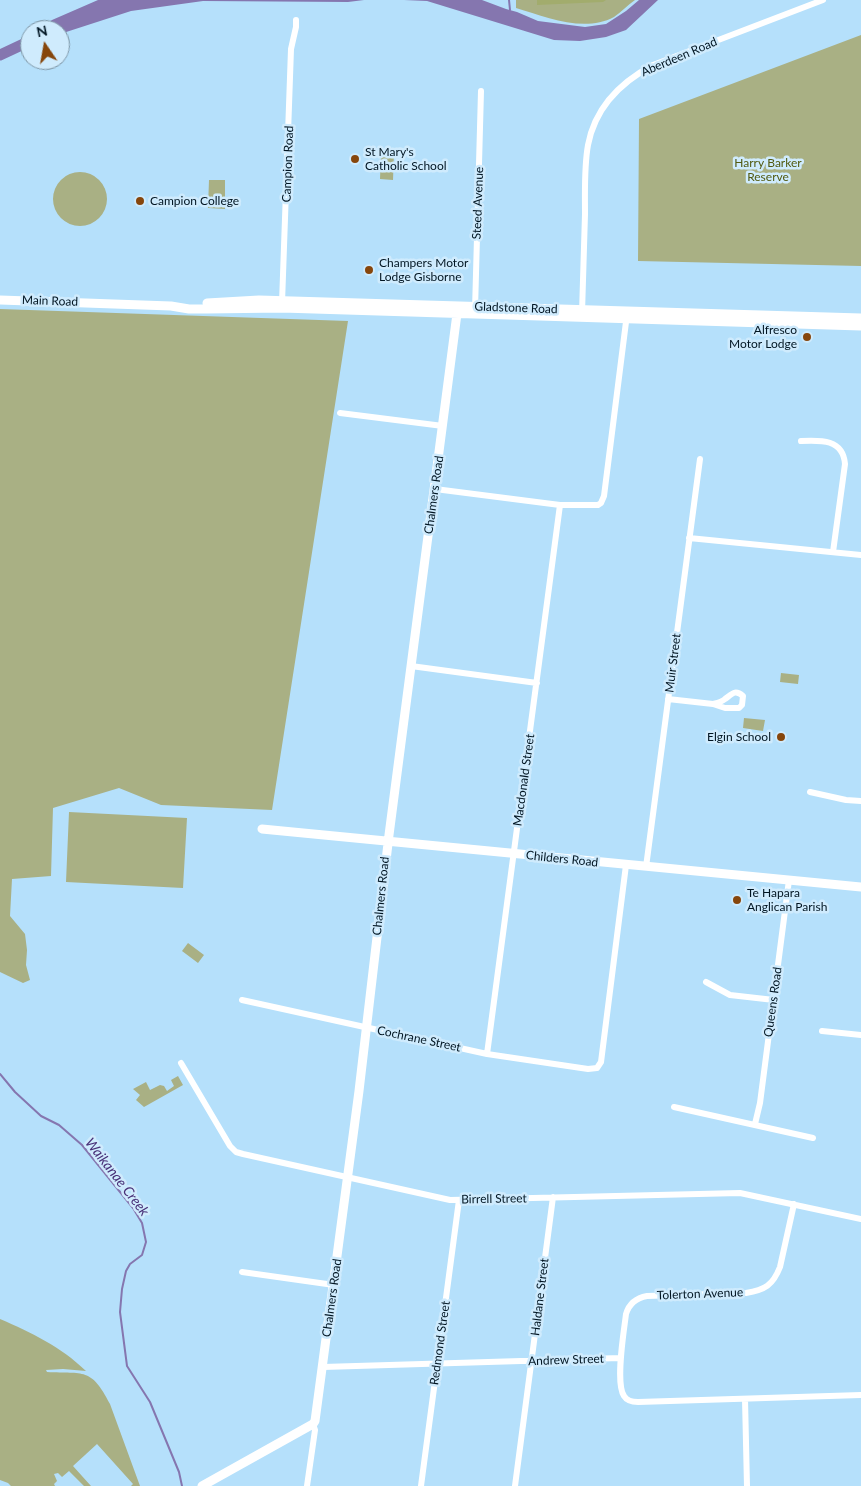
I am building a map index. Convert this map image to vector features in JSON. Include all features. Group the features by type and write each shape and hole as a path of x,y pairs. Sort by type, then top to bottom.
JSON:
{"street":[{"name":"Aberdeen Road","path":"582,313 588,144 595,124 610,98 638,73 653,65 823,0"},
{"name":"Campion Road","path":"282,305 292,49 296,20"},
{"name":"Steed Avenue","path":"475,310 481,91"},
{"name":"Main Road","path":"0,300 99,303"},
{"name":"Gladstone Road","path":"99,303 172,306 189,303 259,300 282,305 582,313 861,326"},
{"name":"Chalmers Road","path":"307,1486 315,1430 313,1424 316,1418 348,1178 388,842 458,310"},
{"name":"Gladstone Road","path":"627,315 861,318"},
{"path":"435,489 560,505 594,505 601,503 604,496 627,315"},
{"path":"340,412 443,426"},
{"path":"801,441 814,441 838,446 844,457 845,464 834,552"},
{"name":"Muir Street","path":"646,867 700,459"},
{"name":"Macdonald Street","path":"487,1054 560,505"},
{"path":"689,538 861,554"},
{"path":"411,666 537,683"},
{"path":"668,699 713,704"},
{"path":"810,792 846,800 861,801"},
{"name":"Childers Road","path":"262,829 861,887"},
{"name":"Cochrane Street","path":"242,1000 487,1054 588,1069 597,1068 601,1062 626,865"},
{"name":"Queens Road","path":"755,1124 760,1103 789,880"},
{"path":"706,982 730,995 774,1000"},
{"path":"822,1031 861,1035"},
{"name":"Birrell Street","path":"180,1063 232,1150 348,1178 459,1200 740,1193 861,1219"},
{"path":"674,1107 813,1138"},
{"name":"Haldane Street","path":"515,1486 553,1197"},
{"name":"Redmond Street","path":"421,1486 459,1200"},
{"name":"Tolerton Avenue","path":"620,1358 628,1308 636,1299 647,1296 746,1293 765,1288 772,1283 780,1267 794,1204"},
{"path":"242,1272 334,1285"},
{"name":"Andrew Street","path":"323,1367 620,1358 622,1391 624,1396 632,1402 861,1395"},
{"path":"745,1399 747,1486"},
{"path":"202,1486 313,1424"}],"green space":[{"path":"516,0 635,0 614,17 602,22 578,24 552,19 516,8"},
{"path":"537,0 606,0 603,2 537,5"},
{"name":"Harry Barker Reserve","path":"861,35 861,266 638,261 639,119"},
{"path":"381,152 394,152 393,180 380,179"},
{"path":"75,172 85,172 95,176 103,184 107,199 103,214 95,222 85,226 75,226 65,222 57,214 53,204 53,194 57,184 65,176"},
{"path":"209,180 225,180 225,209 208,208"},
{"path":"0,309 348,321 272,810 161,805 119,788 53,808 51,876 12,879 10,916 25,934 27,950 26,965 30,980 23,983 0,972"},
{"path":"781,673 799,675 798,684 780,682"},
{"path":"744,718 765,720 763,731 743,728"},
{"path":"69,812 187,818 183,888 66,882"},
{"path":"188,943 204,955 198,963 182,951"},
{"path":"178,1076 183,1085 144,1107 136,1100 140,1095 133,1089 146,1082 150,1090 160,1085 164,1086 167,1091 174,1086 171,1080"},
{"path":"0,1319 56,1347 86,1371 63,1369 46,1370 47,1372 78,1373 91,1378 97,1384 110,1404 140,1486 131,1486 133,1484 97,1444 73,1466 91,1486 84,1486 69,1471 62,1477 58,1473 54,1474 57,1481 54,1484 55,1486 11,1486 0,1480"}],"shaded area":[{"path":"98,0 364,0 348,2 203,1 131,11 70,31 70,20 52,20"},
{"path":"404,0 482,0 538,21 585,27 606,24 639,0 658,0 626,30 606,37 580,41 554,40 427,1"}],"waterway":[{"path":"509,0 510,10"},
{"path":"0,55 20,46"},
{"name":"Waikanae Creek","path":"0,1074 15,1092 41,1116 59,1125 82,1145 133,1208 142,1223 146,1242 142,1255 130,1264 126,1271 122,1289 120,1312 127,1366 150,1402 179,1472 182,1486"}],"place":[{"name":"St Mary's Catholic School","path":"355,159"},
{"name":"Campion College","path":"140,201"},
{"name":"Champers Motor Lodge Gisborne","path":"369,270"},
{"name":"Alfresco Motor Lodge","path":"807,337"},
{"name":"Elgin School","path":"781,737"},
{"name":"Te Hapara Anglican Parish","path":"737,900"}]}
